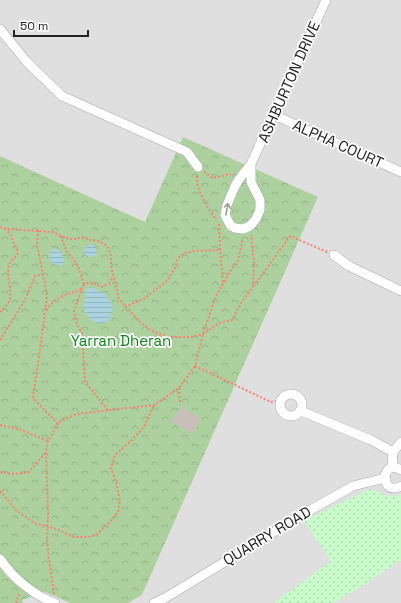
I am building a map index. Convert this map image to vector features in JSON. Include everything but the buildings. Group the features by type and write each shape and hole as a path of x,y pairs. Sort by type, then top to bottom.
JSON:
{"street":[{"name":"ASHBURTON DRIVE","path":"225,215 233,190 249,167 326,0"},
{"path":"0,29 26,61 62,96 186,152 198,167"},
{"name":"ALPHA COURT","path":"274,115 401,172"},
{"name":"ASHBURTON DRIVE","path":"247,228 256,219 260,210 260,200 251,182 249,167"},
{"path":"225,215 231,226 235,228 247,228"},
{"path":"334,255 349,266 401,291"},
{"path":"285,395 296,395 299,397 302,404 301,411 295,416 284,415 280,409 280,401 285,395"},
{"path":"301,411 371,440 393,452 397,469 387,472 385,481 389,486 395,488 401,486"},
{"path":"393,452 401,442"},
{"name":"QUARRY ROAD","path":"154,603 165,598 353,486 385,478"},
{"path":"0,559 7,570 24,585 46,600 55,603"}],"path":[{"path":"223,283 219,224 205,204 196,181 198,167 213,178 249,167"},
{"path":"219,224 225,215"},
{"path":"0,227 6,229 53,232 71,239 82,237 99,241 107,246 110,250 110,266 118,299 140,322 152,331 168,337 190,337 203,334 218,323 232,320 241,302 290,236 334,255"},
{"path":"55,603 48,551 46,452 48,442 59,422 76,414 154,405 178,388 195,366 203,334 216,296 238,261 247,228"},
{"path":"247,228 254,263 253,287"},
{"path":"0,312 10,300 10,264 18,253 10,234 6,229"},
{"path":"38,230 37,245 47,295 33,398 58,424"},
{"path":"61,236 66,250 78,266 84,285"},
{"path":"126,307 146,298 168,280 175,268 178,258 183,254 193,251 220,250"},
{"path":"0,340 25,300 35,276 43,274"},
{"path":"109,410 85,382 82,333 76,322 74,311 84,285 90,282 102,287 109,283 113,277"},
{"path":"45,311 49,306 64,295 76,292 82,288"},
{"path":"195,366 271,402 280,401"},
{"path":"178,388 180,402"},
{"path":"0,491 16,510 34,523 61,530 74,537 88,537 96,535 118,512 120,501 111,468 115,455 144,427 154,405"},
{"path":"0,425 21,430 48,442"},
{"path":"0,472 13,474 29,472 46,452"}],"shaded area":[{"path":"0,0 401,0 401,603 128,603 142,595 318,197 145,222 0,156"},
{"path":"45,592 70,603 22,603 22,600"}],"green space":[{"name":"Yarran Dheran","path":"183,137 318,197 142,595 128,603 70,603 45,592 22,600 23,603 0,603 0,156 145,222"},
{"path":"369,489 392,497 401,494 401,561 334,603 274,603 331,561 304,521"}],"water":[{"path":"93,244 96,248 96,256 91,257 85,255 84,250 88,245"},
{"path":"53,248 60,251 64,258 62,266 54,264 51,260 49,255"},
{"path":"90,287 105,294 113,306 111,316 107,322 95,322 89,318 83,307 85,291"}]}
